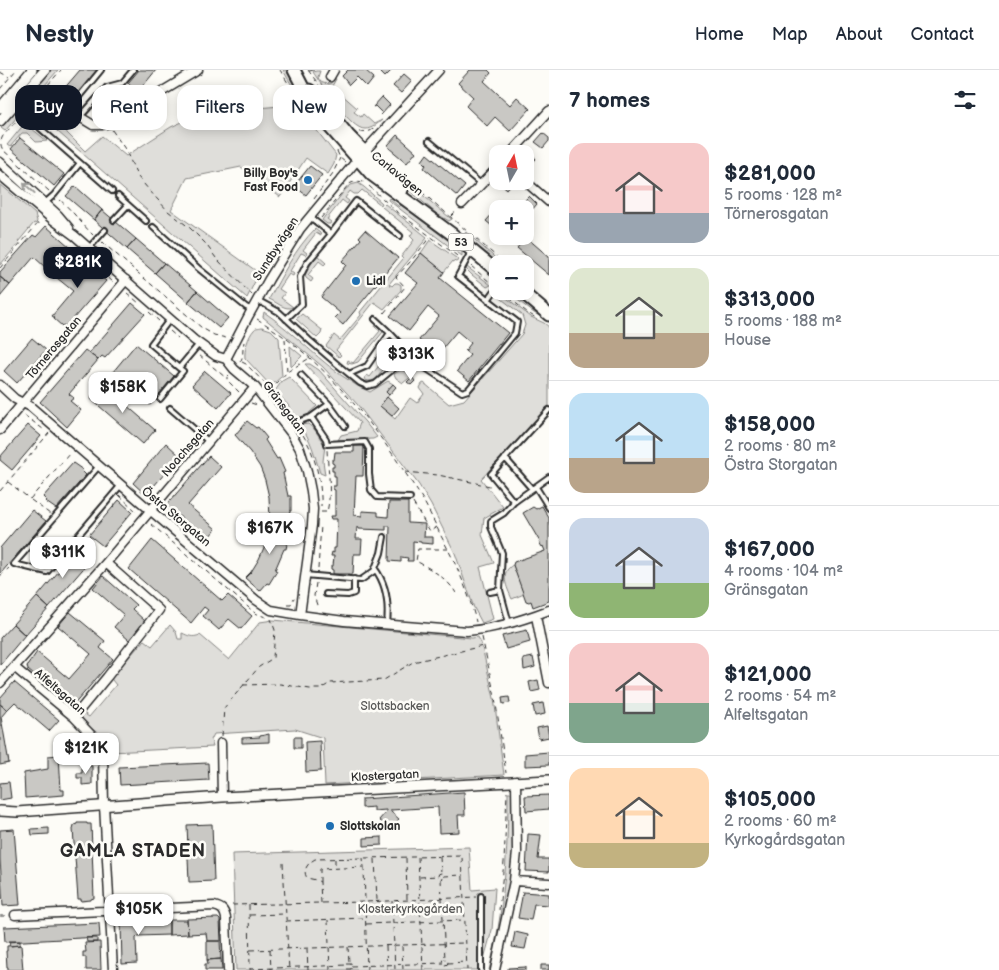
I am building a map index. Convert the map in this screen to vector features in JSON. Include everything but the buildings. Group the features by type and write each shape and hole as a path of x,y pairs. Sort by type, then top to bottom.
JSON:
{"main road":[{"name":"Carlavägen","path":"294,70 341,127 372,175 489,265"},
{"path":"529,300 545,318"}],"street":[{"path":"0,108 32,70"},
{"path":"0,122 45,70"},
{"path":"167,88 198,70"},
{"name":"Sundbyvägen","path":"226,359 252,310 255,298 300,229 361,156 439,70"},
{"path":"518,145 549,111"},
{"name":"Gränsgatan","path":"0,162 58,215 75,236"},
{"name":"Gränsgatan","path":"0,175 126,280 170,320 196,347 226,359 234,369 255,387 286,426 300,449 307,471 313,509 300,615"},
{"path":"462,204 489,177"},
{"path":"534,189 549,202"},
{"name":"Törnerosgatan","path":"0,430 126,280"},
{"name":"Östra Storgatan","path":"0,386 15,399 32,407 273,614 467,631 509,623 536,616 549,610"},
{"name":"Noachsgatan","path":"0,684 106,563 255,387"},
{"path":"74,717 159,610 106,563"},
{"path":"536,616 549,683"},
{"name":"Alfeltsgatan","path":"14,667 74,717 100,745 113,970"},
{"path":"221,740 222,797"},
{"name":"Klostergatan","path":"0,811 17,812 222,797 549,780"},
{"path":"495,970 508,915 517,852 512,781"},
{"name":"Klostergatan","path":"0,818 17,812"},
{"path":"514,881 549,884"},
{"path":"15,915 214,906 224,910 226,918 228,970"}],"lane":[{"path":"82,93 101,70"},
{"path":"82,116 107,87 122,83 133,70"},
{"path":"42,130 112,191"},
{"path":"429,141 482,184"},
{"path":"45,203 80,163"},
{"path":"118,196 146,221"},
{"path":"286,319 302,304 300,277 307,263 356,201 400,236"},
{"path":"114,220 128,206"},
{"path":"310,217 330,234"},
{"path":"153,227 198,268 252,310"},
{"path":"88,248 105,230"},
{"path":"375,319 418,363 462,392 468,390 515,333 517,322 458,276 472,251"},
{"path":"255,298 279,312 349,374 367,386 374,384 403,361 418,363"},
{"path":"160,399 183,371 151,344 170,320"},
{"path":"349,374 366,366 390,333"},
{"path":"179,368 196,347"},
{"path":"301,375 329,404 346,426"},
{"path":"286,426 311,417 329,404"},
{"path":"170,408 208,441"},
{"path":"514,502 491,474 549,410"},
{"path":"311,417 326,439 327,444 365,442 369,449 371,490 377,497 410,498"},
{"path":"505,458 534,488 549,508"},
{"path":"100,466 14,564 47,572 121,485"},
{"path":"509,623 500,590 502,553 491,527 491,521 549,477"},
{"path":"305,575 361,580 374,571 382,553 384,537"},
{"path":"375,569 380,576 389,606 387,624"},
{"path":"326,594 348,595 354,593 354,579"},
{"path":"490,592 500,590"},
{"path":"481,896 481,970"}],"path":[{"path":"0,87 16,70"},
{"path":"61,70 3,136 0,145 3,150 54,194 97,238 202,328 214,335 226,338"},
{"path":"308,71 314,70"},
{"path":"0,72 9,78"},
{"path":"112,130 125,150 138,176 149,190 168,211 190,228 205,243 216,258 255,298"},
{"path":"400,174 495,255"},
{"path":"317,223 349,184 356,180 365,182 396,211 489,280"},
{"path":"0,268 42,217"},
{"path":"384,313 405,287 396,277 430,236"},
{"path":"78,250 113,282 112,288 115,293 119,295 126,292 141,305"},
{"path":"512,300 528,314 545,318"},
{"path":"147,310 165,326 196,347 251,404 257,405 287,372 309,358"},
{"path":"256,319 309,358 334,382 367,420 423,500 448,549 471,603 484,646 512,781 499,912"},
{"path":"285,339 287,372"},
{"path":"227,379 241,361 245,340"},
{"path":"241,361 271,390"},
{"path":"24,415 43,428"},
{"path":"0,491 49,433"},
{"path":"321,512 327,512 329,502 330,483 327,444"},
{"path":"30,499 71,452"},
{"path":"405,472 438,475 490,486 498,482"},
{"path":"8,482 54,517"},
{"path":"115,492 255,613 273,614"},
{"path":"410,498 430,531 437,527"},
{"path":"448,549 418,549 416,561 431,569 452,586 456,593"},
{"path":"0,576 14,564"},
{"path":"221,740 224,708 259,667 273,658 275,630 273,614 276,604 291,604 295,596"},
{"path":"243,685 280,684 310,690 320,689 330,683 384,680 413,662 484,646"},
{"path":"440,856 441,874"},
{"path":"320,882 308,878 305,874 305,869 309,862 315,859 462,856 466,970"},
{"path":"406,857 408,900"},
{"path":"418,857 423,970"},
{"path":"335,858 335,869"},
{"path":"363,858 367,970"},
{"path":"375,858 377,901"},
{"path":"283,863 289,969"},
{"path":"321,903 320,869 364,867"},
{"path":"441,874 444,873 444,876 462,876"},
{"path":"419,877 438,876 438,874 441,874"},
{"path":"438,876 438,879 441,879 445,960 447,959 447,963"},
{"path":"441,879 444,879 444,876"},
{"path":"232,905 365,902 481,896"},
{"path":"392,900 395,970"},
{"path":"249,904 250,969 289,969 308,966 347,965 349,963"},
{"path":"249,915 285,914"},
{"path":"286,921 366,918"},
{"path":"328,919 330,970"},
{"path":"366,924 464,920"},
{"path":"250,950 465,943"},
{"path":"402,945 403,970"},
{"path":"386,946 387,970"},
{"path":"348,947 349,963 351,963 351,966"},
{"path":"307,948 308,970"},
{"path":"270,949 271,969"},
{"path":"443,963 442,960 445,960"},
{"path":"445,970 447,963 466,962"},
{"path":"351,966 422,963 443,963 445,965"},
{"path":"347,965 347,969 351,969 351,966"}],"green space":[{"path":"49,70 58,70 45,85 38,85"},
{"path":"283,70 286,70 295,85 292,85"},
{"path":"320,71 318,77 323,83 331,83 334,78 336,79 333,85 322,85 313,72"},
{"path":"345,97 357,108 354,112 361,117 363,114 374,124 382,120 368,129 359,127 345,115"},
{"path":"273,107 273,130 316,130 336,155 334,164 328,174 306,158 280,197 241,167 187,178 171,210 259,273 247,298 56,130 66,130 85,151 102,136 126,156 177,124 177,130 263,130 263,108"},
{"path":"15,112 15,119 5,131 1,128"},
{"path":"19,130 33,130 47,141 36,142 27,133 22,133 10,147 7,145"},
{"path":"324,130 327,130 336,141 333,142"},
{"path":"389,167 452,219 449,221 437,214 410,191 387,168"},
{"path":"358,183 382,203 381,205 362,190 358,194 350,191 345,198 349,201 347,204 342,200 327,219 331,222 330,224 322,220 345,190 351,185"},
{"path":"0,184 35,214 37,221 0,265"},
{"path":"389,198 462,251 462,256 388,200"},
{"path":"385,204 427,238 389,284 392,286 398,283 401,285 401,290 384,309 374,302 336,350 341,355 339,357 326,346 334,335 340,340 361,315 360,312 403,259 401,257 414,240 410,236 413,232 382,207"},
{"path":"315,229 321,236 316,233 303,250 307,253 306,255 301,253 290,271 294,274 293,276 289,274 279,289 285,293 281,298 293,307 284,307 269,299 295,253"},
{"path":"466,232 492,255 489,255 489,258 464,234"},
{"path":"430,240 459,260 453,261 444,272 421,253"},
{"path":"317,255 326,263 324,265 319,261 308,275 313,279 311,282 305,275"},
{"path":"467,267 489,284 489,286 487,287 466,269"},
{"path":"503,300 509,300 531,317 549,327 549,408 481,479 503,507 484,518 482,535 494,563 480,567 493,619 482,623 474,608 455,553 419,485 357,404 323,367 263,317 264,312 341,375 359,387 370,392 388,381 393,384 386,392 389,395 380,406 395,419 410,398 417,403 424,394 420,388 424,383 449,404 464,400 522,334 525,325 522,315"},
{"path":"517,300 523,300 544,318"},
{"path":"302,314 322,330 317,338 296,319"},
{"path":"376,325 383,332 358,362 352,364 347,363 348,360 353,363 380,331 375,327"},
{"path":"262,327 271,330 279,338 282,376 271,386 245,358 250,336 256,328"},
{"path":"397,343 399,349 376,379 367,381 364,379 367,375 370,377"},
{"path":"290,346 302,356 291,367"},
{"path":"305,364 310,364 319,370 377,437 373,439 338,440 341,435 357,431 360,423"},
{"path":"401,370 413,375 403,383 394,374"},
{"path":"289,377 317,406 309,413 310,415 296,419 288,405 275,391 282,381"},
{"path":"308,424 315,430 325,446 323,461 325,475 320,473 310,442 300,425"},
{"path":"513,565 524,594 512,599 506,585 505,576 506,572"},
{"name":"Slottsbacken","path":"273,620 478,637 494,698 504,775 325,785 323,738 295,729 214,734 211,740 213,747 110,752 107,751 101,736 85,723 82,712 89,717 116,685 111,678 144,640 152,646 170,625 176,632 178,639 182,639 182,633 189,636 200,635 229,660 260,622"},
{"path":"508,793 513,793 514,854 510,885 492,970 489,970 502,905"},
{"name":"Klosterkyrkogården","path":"469,847 472,890 495,888 492,930 481,970 236,970 232,854"}],"place":[{"name":"Billy Boy's Fast Food","path":"308,180"},
{"name":"Lidl","path":"356,281"},
{"name":"Slottskolan","path":"330,826"}],"district":[{"name":"GAMLA STADEN","path":"133,851"}]}
